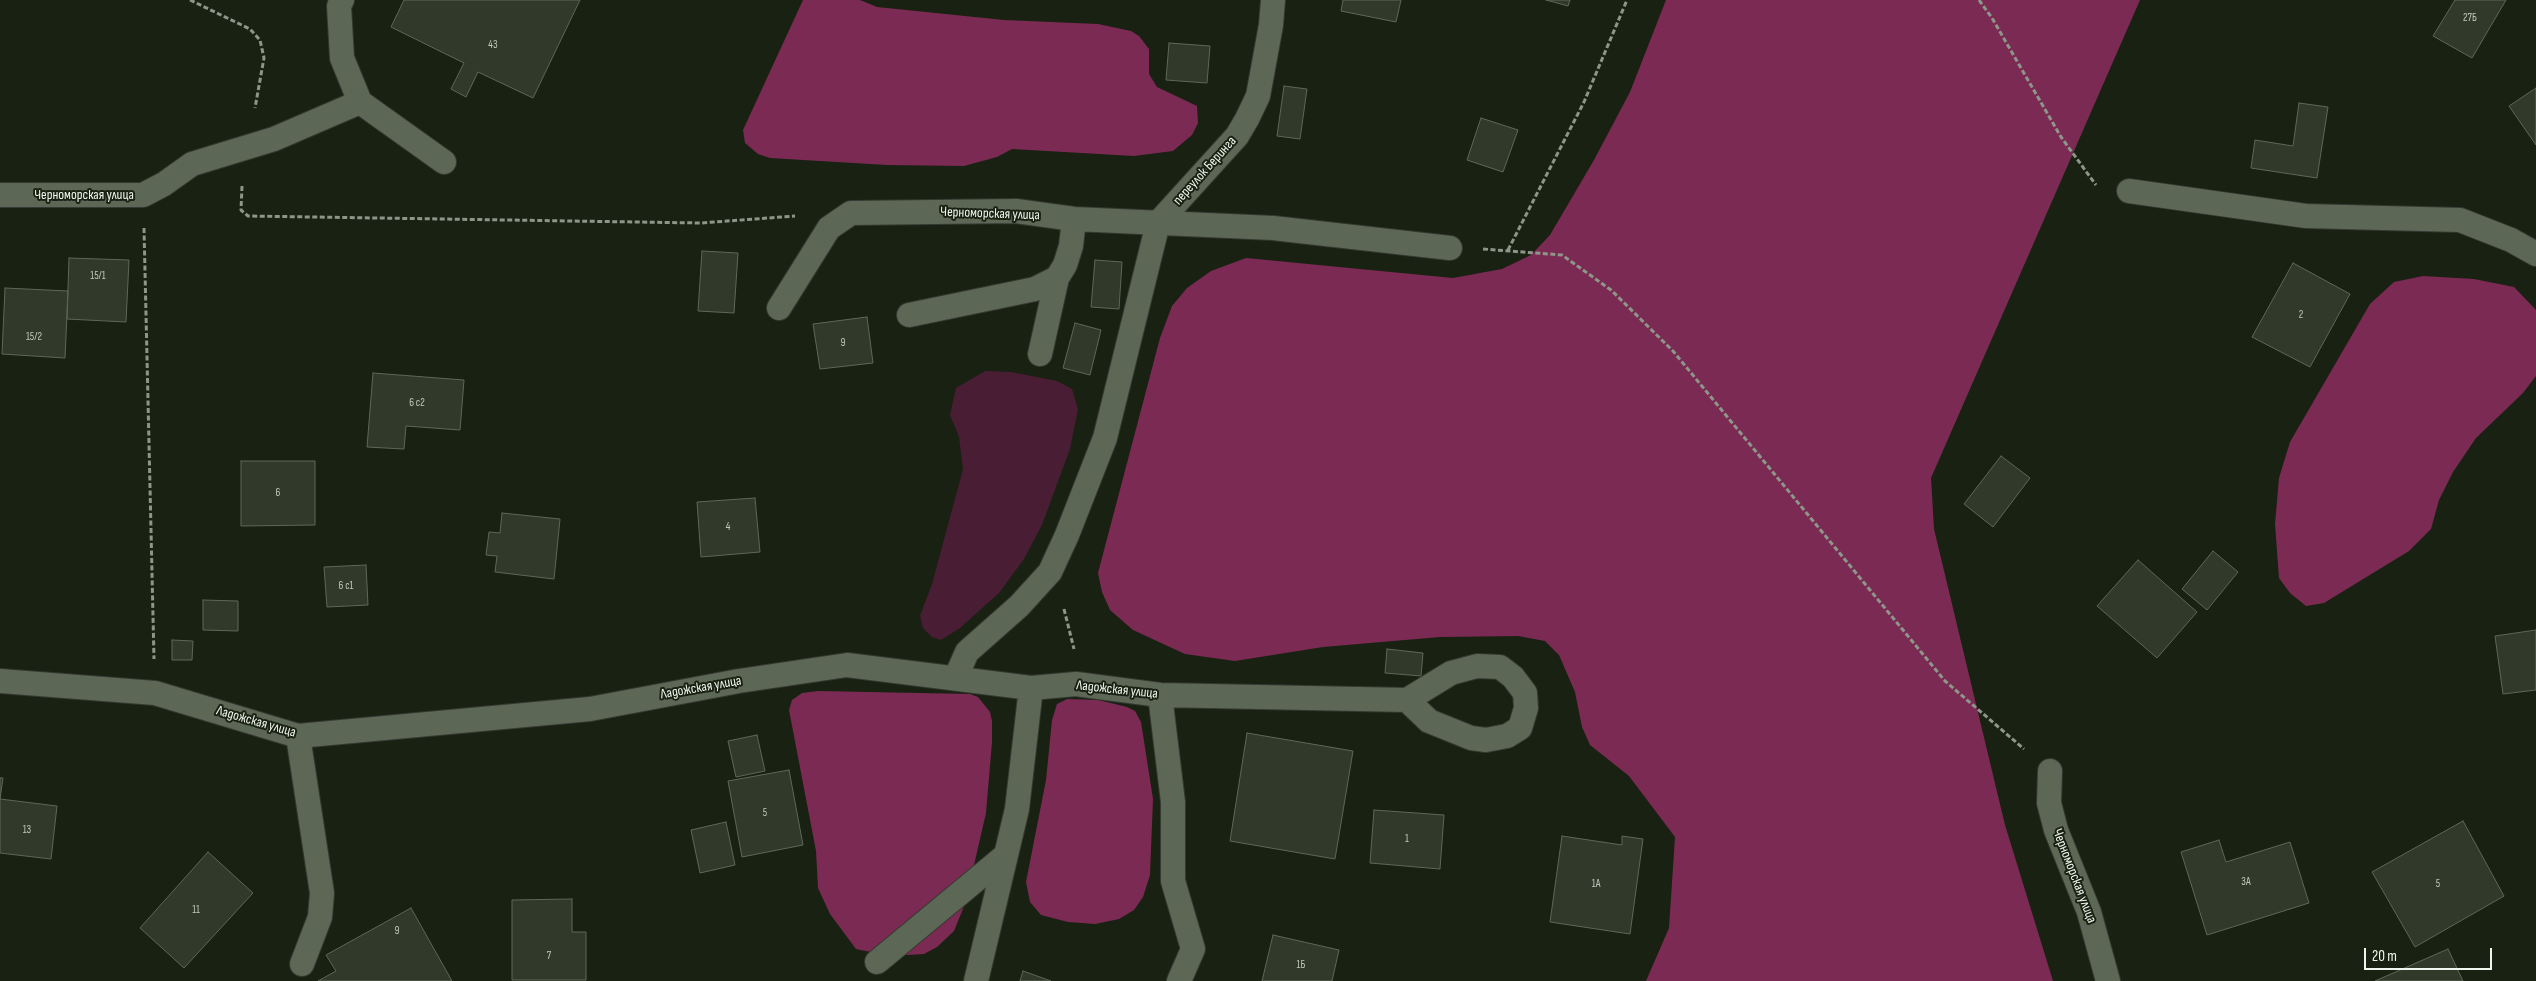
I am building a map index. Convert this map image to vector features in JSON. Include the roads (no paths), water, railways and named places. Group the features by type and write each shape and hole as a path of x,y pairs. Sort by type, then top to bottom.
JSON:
{"lane":[{"path":"342,0 339,6 342,58 360,102 444,162"},
{"name":"переулок Беринга","path":"1158,223 1237,136 1247,119 1258,96 1271,25 1272,0"},
{"name":"Черноморская улица","path":"0,195 143,195 164,184 192,164 244,150 274,139 360,102"},
{"path":"2129,191 2306,216 2460,220 2511,240 2536,254"},
{"name":"Черноморская улица","path":"779,308 829,228 851,212 1016,211 1074,219 1273,228 1450,248"},
{"path":"1040,354 1057,278 1065,265 1071,246 1074,219"},
{"path":"956,677 967,652 1020,606 1050,572 1067,535 1105,438 1158,223"},
{"path":"909,316 1035,290 1057,278"},
{"name":"Ладожская улица","path":"0,681 155,693 298,736 590,708 739,681 847,665 956,677 1031,688 1076,684 1160,695 1407,700"},
{"path":"1477,666 1500,667 1513,677 1525,693 1526,708 1520,728 1507,736 1486,740 1471,738 1428,721 1407,700 1451,673 1477,666"},
{"path":"976,981 1017,809 1031,688"},
{"path":"1160,695 1173,802 1173,881 1193,949 1179,981"},
{"path":"298,736 322,893 320,917 302,964"},
{"name":"Черноморская улица","path":"2050,771 2048,803 2056,830 2089,912 2108,981"},
{"path":"877,962 1006,855"}]}
